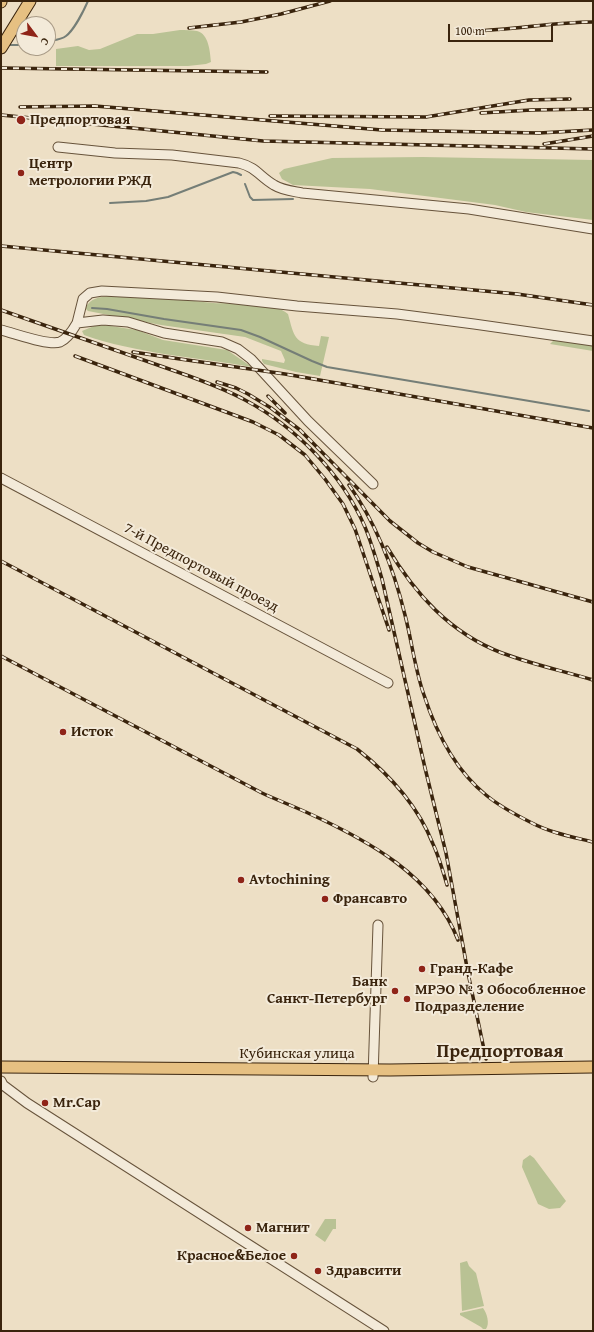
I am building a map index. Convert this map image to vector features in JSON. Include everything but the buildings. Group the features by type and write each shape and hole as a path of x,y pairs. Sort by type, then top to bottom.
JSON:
{"main road":[{"path":"1,48 30,1"},
{"name":"Кубинская улица","path":"1,1068 373,1074 593,1068"},
{"name":"Кубинская улица","path":"1,1075 593,1075"}],"street":[{"path":"58,147 115,153 172,155 239,162 254,169 274,185 282,189 302,193 469,210 593,229"},
{"path":"1,330 46,342 60,342 70,334 77,323 83,299 90,293 102,291 217,297 297,306 397,314 593,341"},
{"path":"77,323 103,320 128,322 164,333 222,342 238,349 251,359 308,421 373,484"},
{"name":"7-й Предпортовый проезд","path":"1,478 388,683"},
{"path":"373,1074 378,925"},
{"path":"1,1081 3,1085 27,1103 384,1331"}],"green space":[{"path":"180,30 197,31 206,39 211,62 188,66 56,66 56,49 78,46 89,50 100,49 137,34 153,34"},
{"path":"423,157 593,160 593,220 526,212 495,205 370,189 293,185 282,179 279,173 284,169 332,158"},
{"path":"109,296 161,298 213,303 253,304 274,307 282,310 288,314 296,338 300,341 319,346 321,336 329,337 320,376 264,364 262,359 284,363 285,360 281,351 245,337 161,325 88,311 85,308 93,300"},
{"path":"104,325 137,330 163,340 227,350 252,367 125,347 84,335 82,331 94,326"},
{"path":"554,340 593,346 593,351 550,344"},
{"path":"530,1155 534,1158 566,1201 560,1208 549,1209 538,1204 522,1167 523,1160"},
{"path":"325,1219 336,1219 336,1229 333,1229 325,1242 315,1235"},
{"path":"467,1261 469,1266 476,1273 484,1306 462,1311 460,1263"},
{"path":"483,1308 488,1318 486,1329 483,1329 460,1315 460,1313"}],"waterway":[{"path":"56,40 69,33 88,1"},
{"path":"8,45 16,45"},
{"path":"110,203 146,201 168,197 233,172 241,175"},
{"path":"245,184 250,197 253,200 293,199"},
{"path":"92,308 107,309 241,330 327,367 589,411"}],"railway":[{"path":"189,28 241,22 281,14 330,1"},
{"path":"474,31 563,23 593,22"},
{"path":"1,68 267,72"},
{"path":"270,116 426,117 529,100 570,99"},
{"path":"20,107 95,106 382,130 539,133 593,130"},
{"path":"481,113 531,110 593,109"},
{"path":"1,115 263,141 593,149"},
{"path":"544,144 593,136"},
{"path":"1,246 517,294 593,305"},
{"path":"1,310 189,376 238,396 264,411 299,438 316,454 344,489 365,527 382,579 446,853 468,973 486,1059"},
{"path":"133,352 285,374 593,428"},
{"path":"75,356 253,422 279,435 305,455 343,504 355,529 389,630"},
{"path":"217,382 236,388 248,394 271,408 300,430 390,521 418,543 433,552 468,567 593,602"},
{"path":"268,396 285,413"},
{"path":"349,485 368,515 390,564 401,598 418,676 424,695 434,723 456,762 475,785 491,799 508,810 547,829 593,842"},
{"path":"387,547 409,581 422,596 450,623 466,635 483,645 513,657 593,680"},
{"path":"1,561 357,749 391,780 411,804 427,830 441,864 447,885"},
{"path":"1,656 262,793 302,810 353,835 375,848 396,862 415,878 447,917 458,940"}],"place":[{"name":"Предпортовая","path":"21,120"},
{"name":"Центр метрологии РЖД","path":"21,173"},
{"name":"Исток","path":"63,732"},
{"name":"Avtochining","path":"241,880"},
{"name":"Франсавто","path":"325,899"},
{"name":"Гранд-Кафе","path":"422,969"},
{"name":"Банк Санкт-Петербург","path":"395,991"},
{"name":"МРЭО № 3 Обособленное Подразделение","path":"407,999"},
{"name":"Mr.Cap","path":"45,1103"},
{"name":"Магнит","path":"248,1228"},
{"name":"Красное&Белое","path":"294,1256"},
{"name":"Здравсити","path":"318,1271"}],"district":[{"name":"Предпортовая","path":"500,1052"}]}
